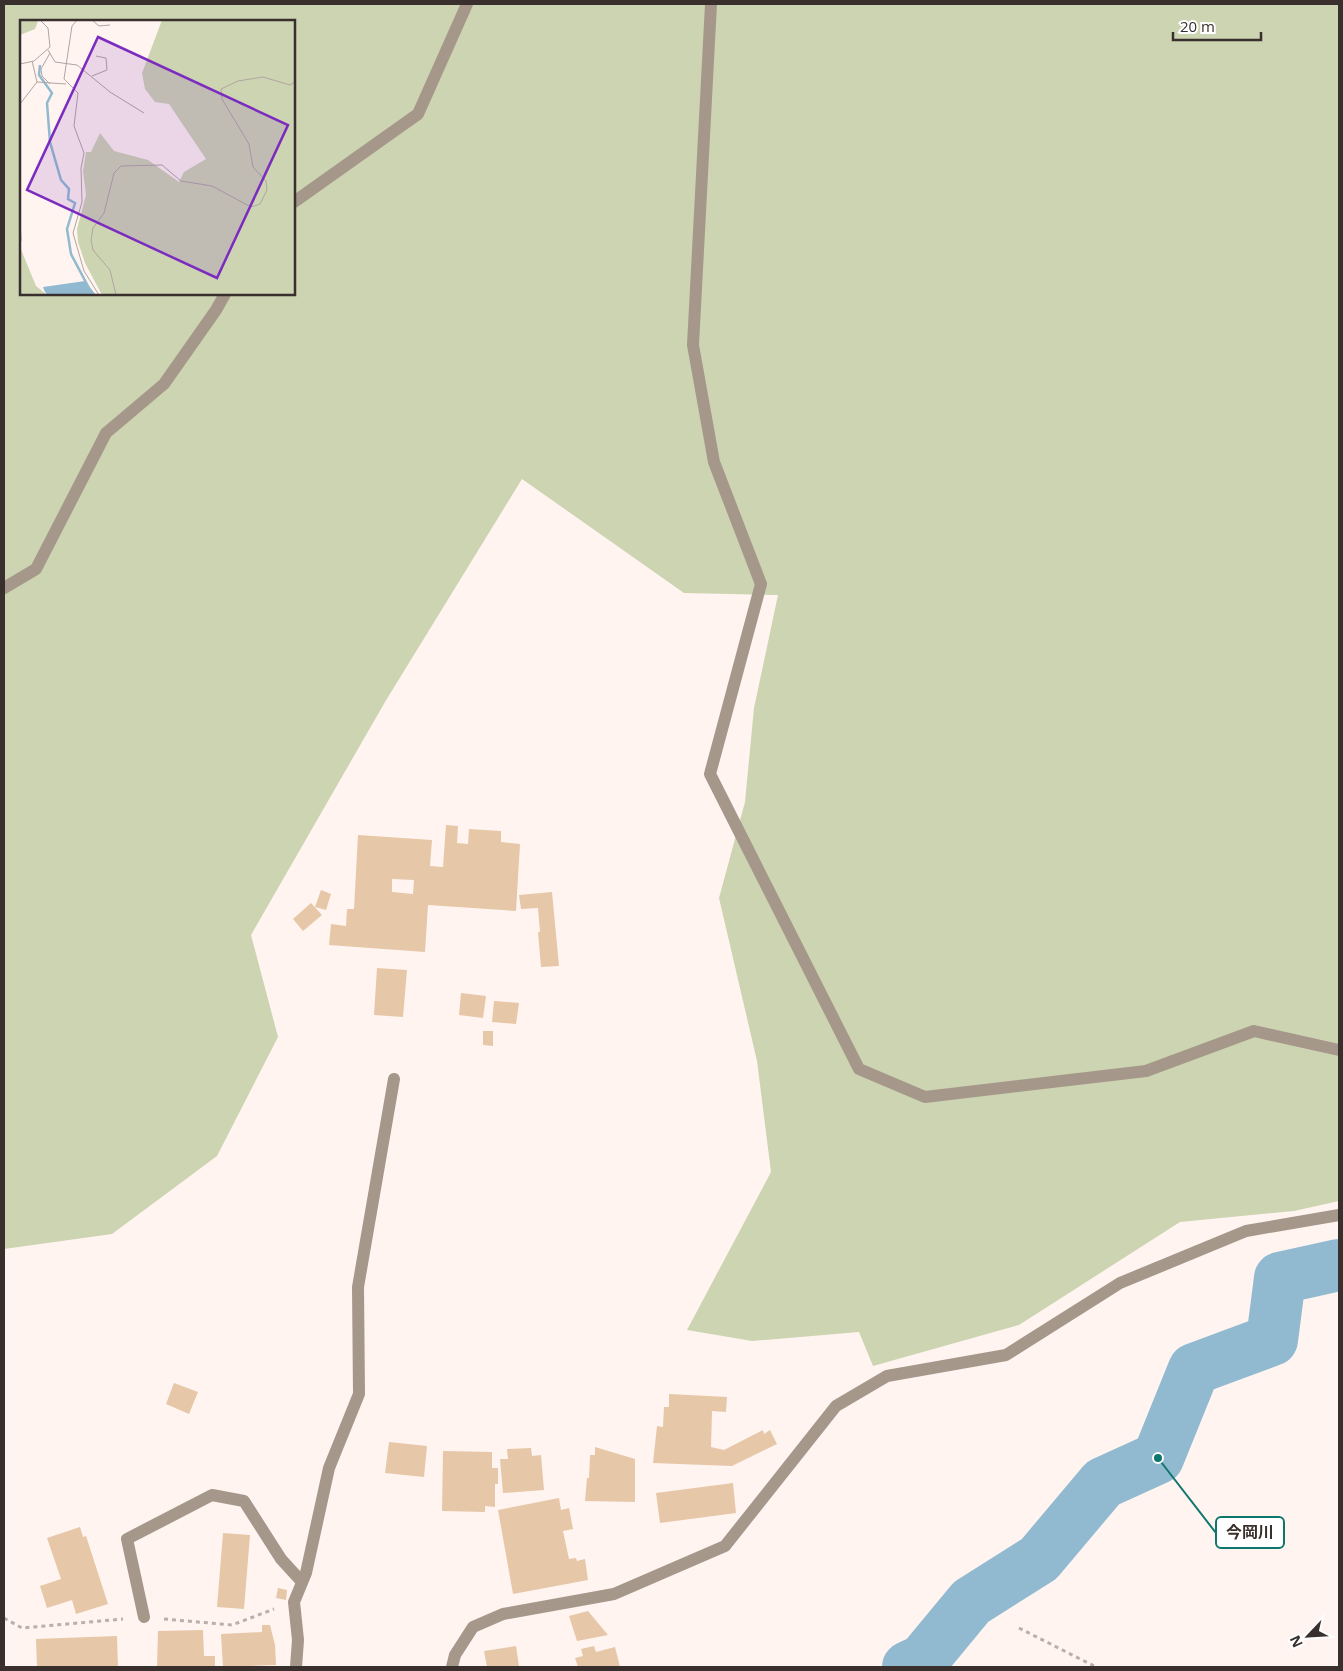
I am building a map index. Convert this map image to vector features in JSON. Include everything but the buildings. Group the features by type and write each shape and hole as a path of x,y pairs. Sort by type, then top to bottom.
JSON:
{"street":[{"path":"295,201 418,114 467,4"},
{"path":"712,4 692,345 714,462 761,584 710,774 859,1069 925,1097 1146,1071 1254,1031 1339,1050"},
{"path":"4,588 36,569 106,433 164,384 224,295"},
{"path":"296,1667 298,1640 294,1602 306,1573 329,1468 359,1394 358,1287 394,1079"},
{"path":"452,1667 455,1655 473,1627 503,1614 614,1594 725,1546 836,1406 887,1376 1006,1355 1120,1283 1246,1231 1339,1215"},
{"path":"144,1617 127,1539 212,1495 244,1501 281,1559 302,1582"}],"path":[{"path":"1019,1628 1096,1667"}],"green space":[{"path":"4,4 1339,4 1339,1201 1294,1211 1180,1222 1019,1325 873,1366 859,1332 752,1341 687,1330 771,1172 757,1061 719,898 745,802 754,708 778,595 684,593 522,479 385,702 251,935 278,1037 217,1156 112,1234 4,1249"}],"waterway":[{"path":"908,1667 923,1660 971,1602 1039,1559 1103,1483 1158,1458 1194,1369 1272,1340 1280,1278 1339,1265"}],"place":[{"name":"今岡川","path":"1158,1458"}]}
